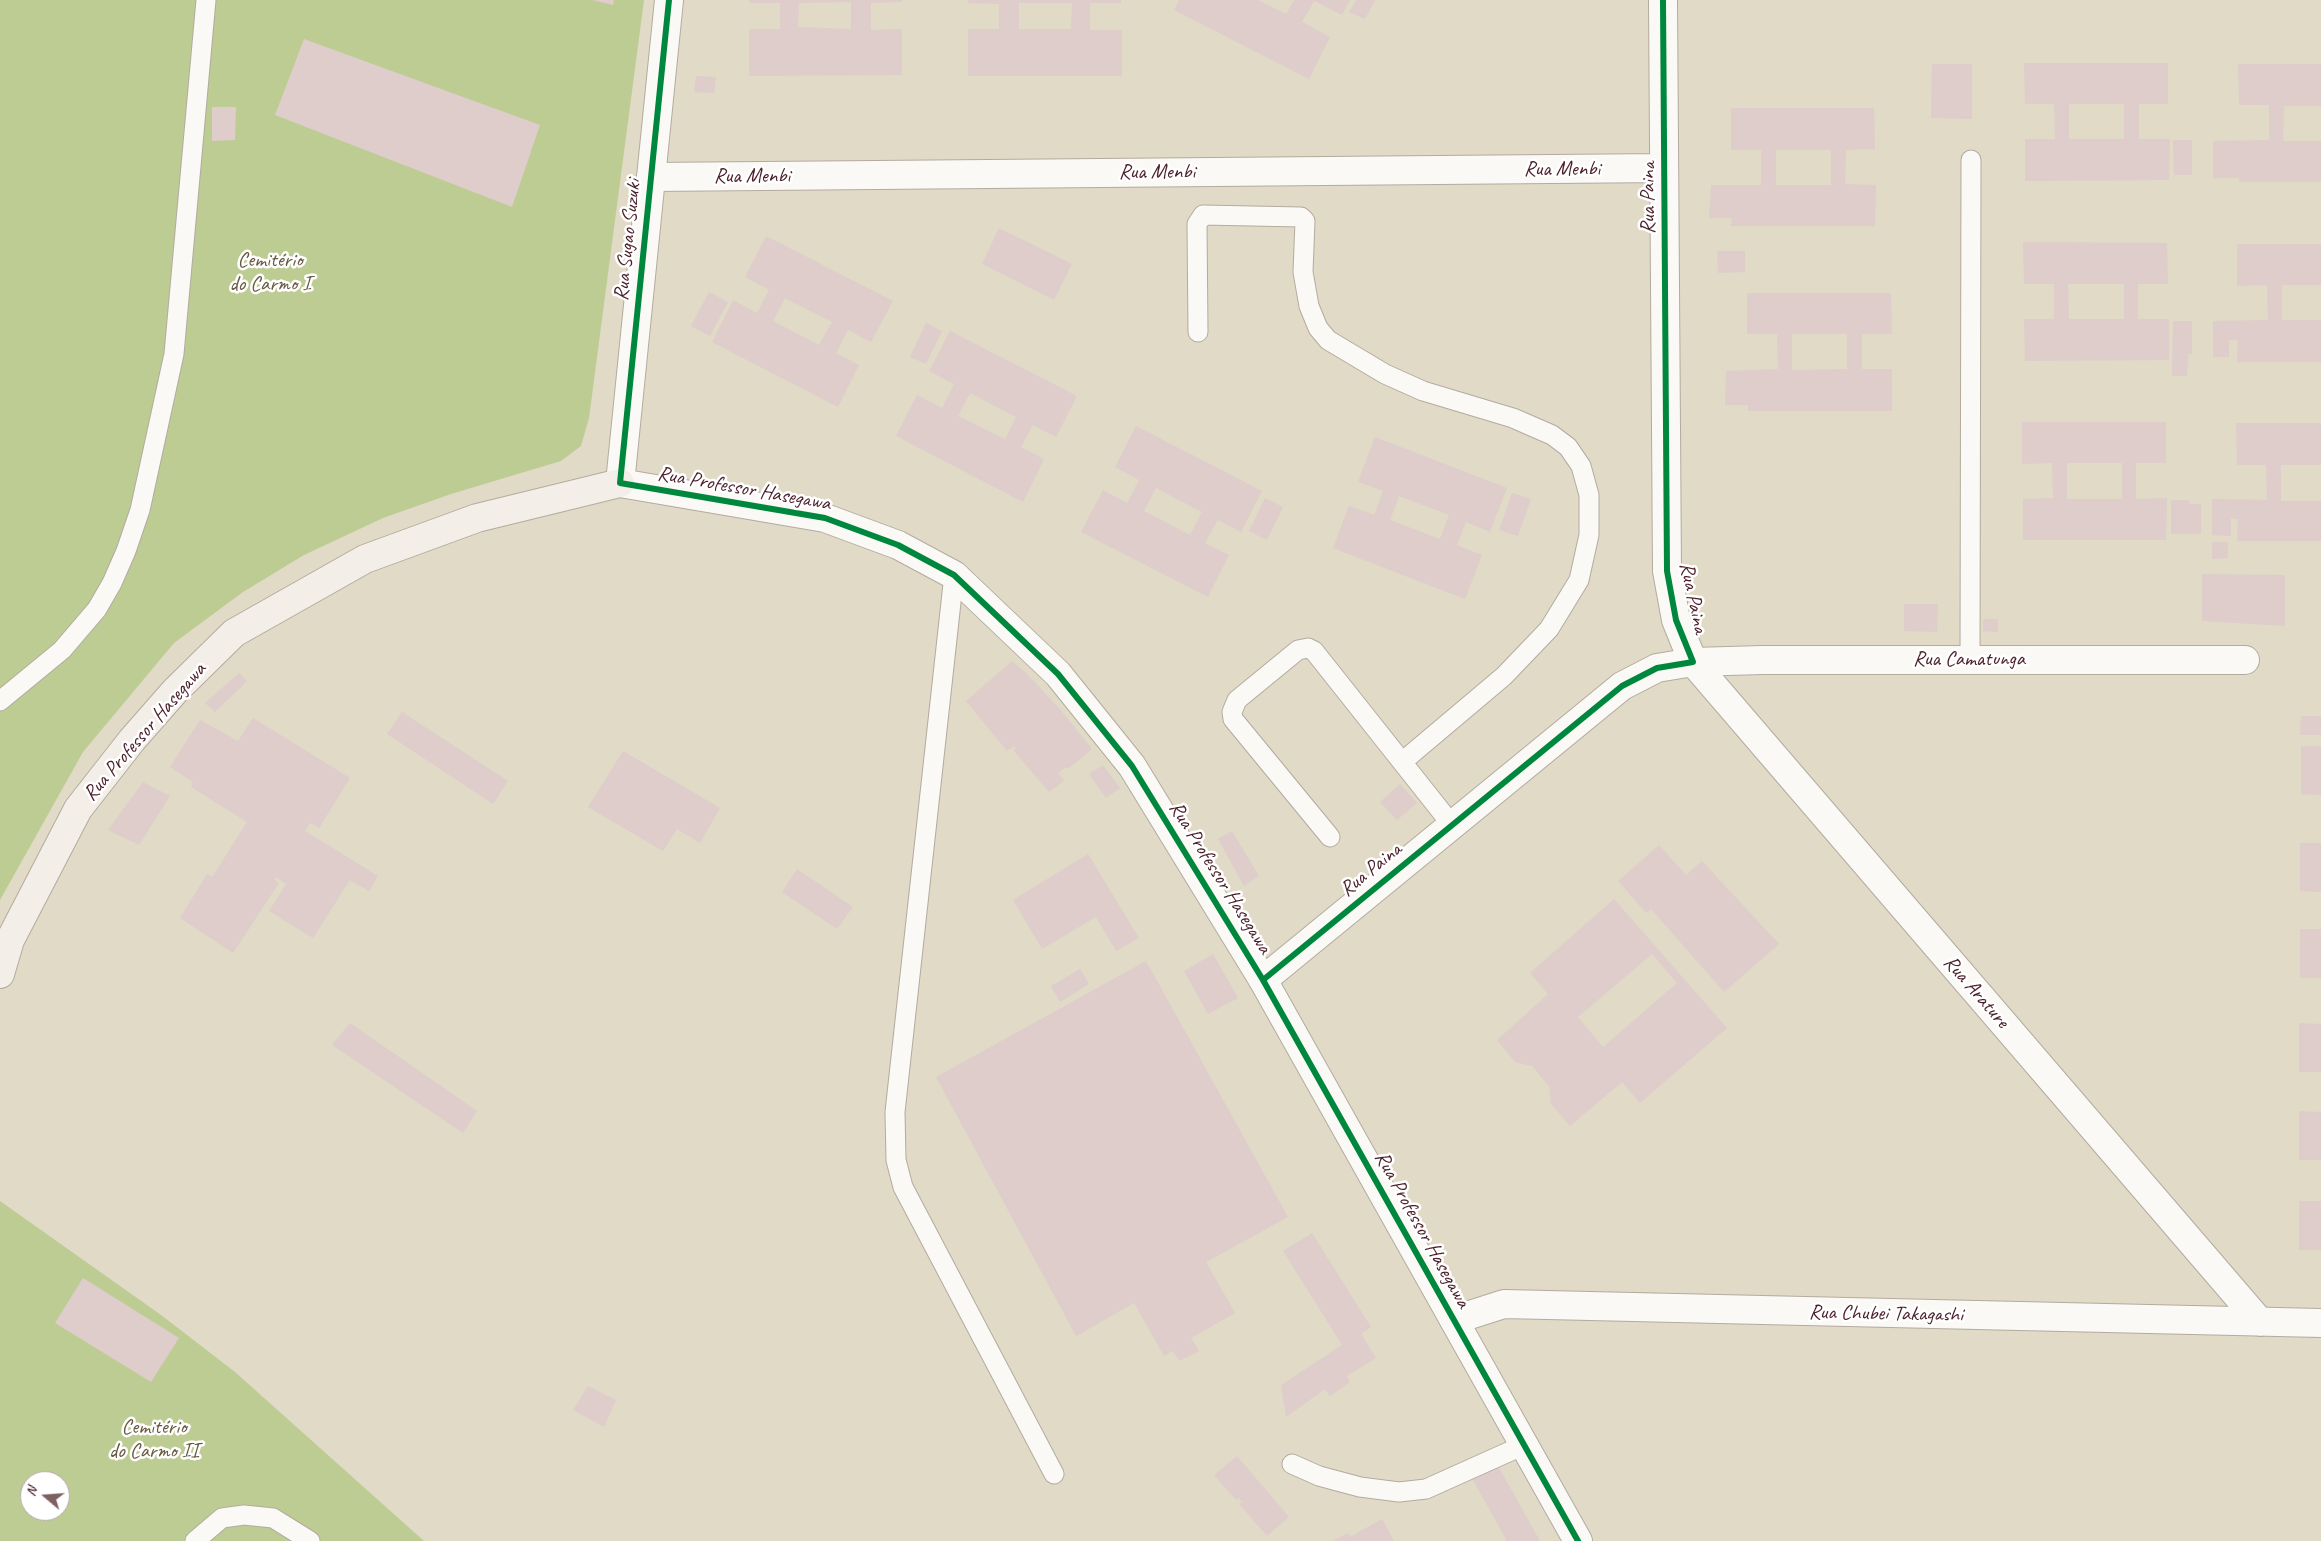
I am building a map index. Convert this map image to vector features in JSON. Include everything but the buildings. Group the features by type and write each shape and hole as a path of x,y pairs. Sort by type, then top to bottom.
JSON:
{"main road":[{"name":"Rua Professor Hasegawa","path":"0,974 10,940 78,810 132,740 168,698 234,633 365,559 477,518 620,483"}],"street":[{"name":"Rua Sugao Suzuki","path":"620,483 669,0"},
{"name":"Rua Paina","path":"1263,980 1622,686 1657,668 1693,662 1676,620 1667,571 1663,0"},
{"name":"Rua Menbi","path":"651,177 1664,168"},
{"name":"Rua Professor Hasegawa","path":"620,483 825,518 898,545 954,575 1058,674 1132,766 1263,980 1578,1541"},
{"name":"Rua Camatunga","path":"1693,662 1970,659 2245,660"},
{"name":"Rua Arature","path":"1693,662 2260,1322"},
{"name":"Rua Chubei Takagashi","path":"1454,1320 1504,1304 2321,1323"}],"lane":[{"path":"0,701 62,650 97,609 116,575 140,510 174,354 206,0"},
{"path":"1970,659 1971,160"},
{"path":"1198,332 1197,224 1200,218 1203,215 1300,217 1305,221 1306,228 1303,272 1309,306 1318,328 1328,340 1385,374 1423,391 1513,418 1552,435 1568,447 1581,466 1588,495 1589,535 1579,580 1549,630 1504,676 1402,762"},
{"path":"954,575 895,1112 896,1160 903,1187 1054,1474"},
{"path":"1330,837 1234,719 1232,712 1237,700 1298,650 1308,648 1314,651 1452,825"},
{"path":"1292,1464 1319,1476 1344,1483 1399,1492 1426,1489 1524,1445"},
{"path":"195,1541 222,1518 244,1515 273,1518 310,1541"}],"green space":[{"name":"Cemitério do Carmo I","path":"0,0 644,0 589,418 581,446 561,461 451,494 383,518 304,555 243,592 174,643 83,752 0,900"},
{"name":"Cemitério do Carmo II","path":"0,1201 161,1315 235,1372 424,1541 0,1541"}],"cycle path":[{"path":"669,0 620,483 825,518 898,545 954,575 1058,674 1132,766 1263,980 1578,1541"},
{"path":"1263,980 1622,686 1657,668 1693,662 1676,620 1667,571 1663,0"}]}
